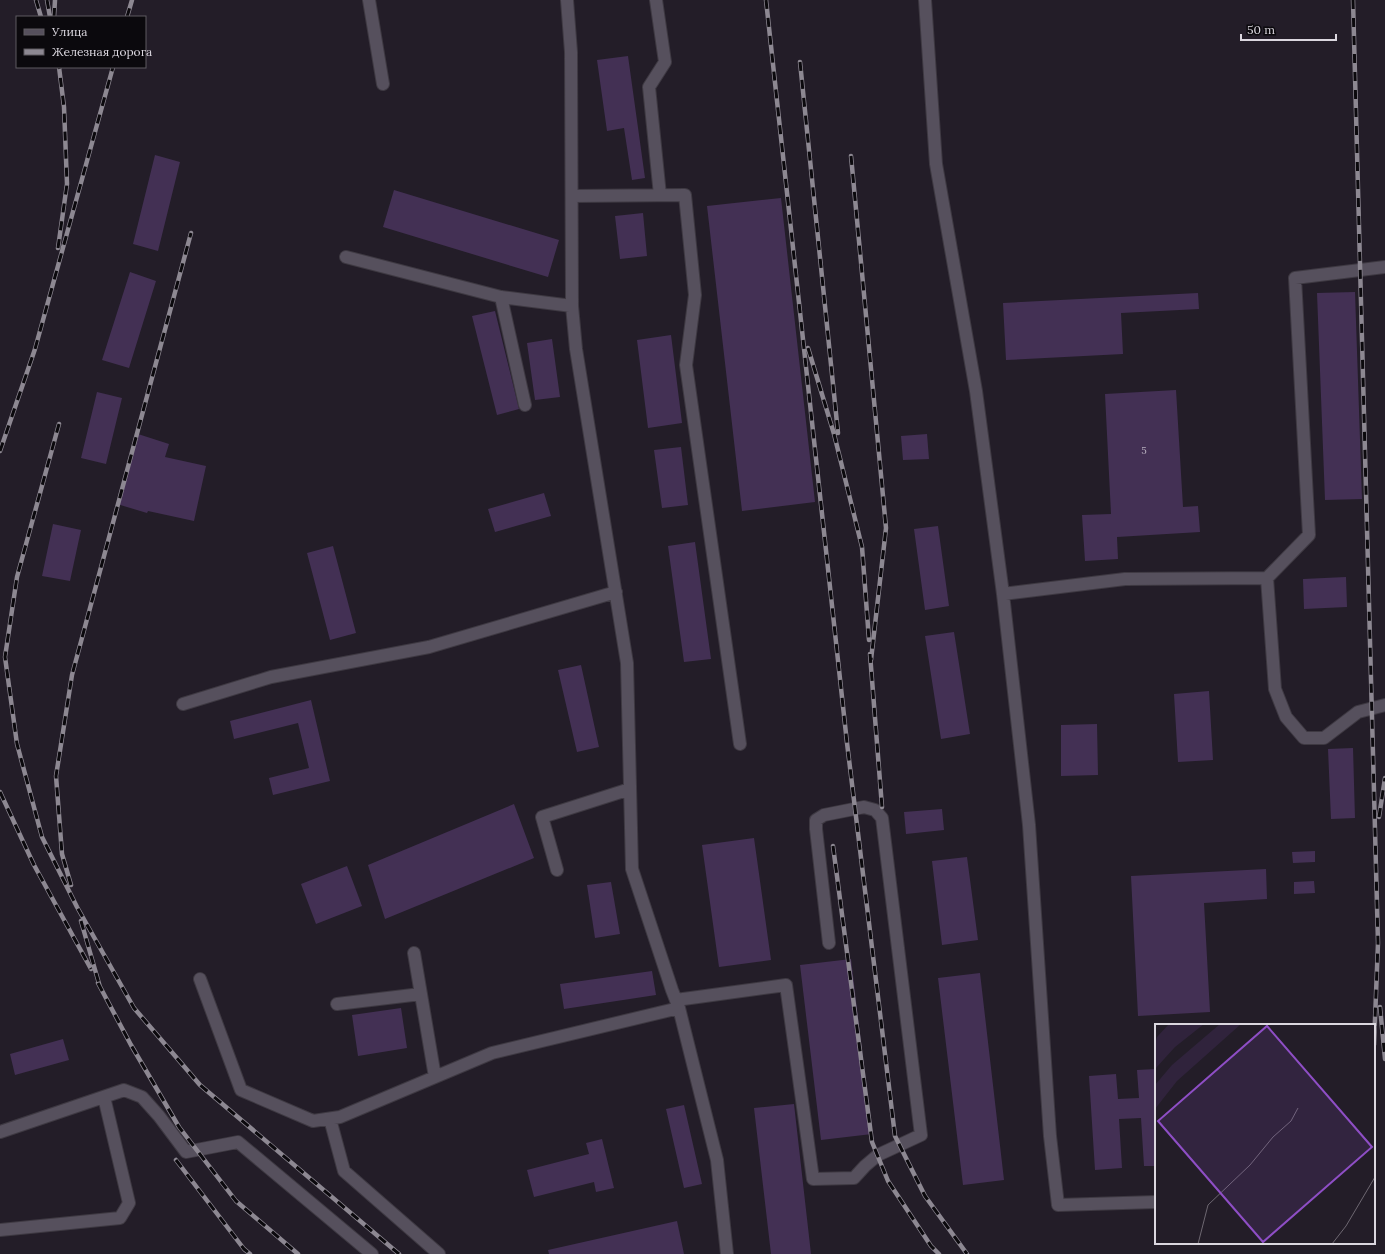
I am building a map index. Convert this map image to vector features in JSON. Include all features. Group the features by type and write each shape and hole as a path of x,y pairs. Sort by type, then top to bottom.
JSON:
{"street":[{"path":"369,0 383,84"},
{"path":"567,0 571,52 572,306 576,349 627,663 632,869 676,999 716,1160 727,1254"},
{"path":"656,0 665,62 649,87 660,195"},
{"path":"925,0 936,164 976,391 1003,594 1029,825 1050,1136 1058,1205 1155,1202"},
{"path":"572,196 685,195 695,295 686,365 740,744"},
{"path":"346,257 501,296 572,306"},
{"path":"1003,594 1125,579 1267,578 1308,535 1295,278 1385,267"},
{"path":"501,296 525,405"},
{"path":"1267,578 1275,689 1286,717 1304,738 1324,738 1358,712 1385,705"},
{"path":"183,704 271,677 429,647 616,592"},
{"path":"557,870 542,817 630,788"},
{"path":"200,979 241,1090 313,1121 340,1117 492,1053 676,999 786,985 813,1179 854,1178 865,1166 878,1156 922,1134 882,818 875,810 864,807 824,815 816,820 829,943"},
{"path":"414,953 435,1077"},
{"path":"337,1004 421,994"},
{"path":"0,1132 124,1090 142,1097 159,1116 186,1152 238,1142 372,1254"},
{"path":"0,1230 120,1218 129,1203 104,1097"},
{"path":"330,1119 344,1171 439,1254"}],"building":[{"path":"628,56 645,178 632,180 624,128 607,131 597,60"},
{"path":"155,155 180,162 158,251 133,244"},
{"path":"394,190 559,240 548,277 383,227"},
{"path":"781,198 815,502 742,511 707,206"},
{"path":"643,213 647,256 620,259 615,216"},
{"path":"130,272 156,281 129,368 102,360"},
{"path":"1355,292 1362,499 1325,500 1317,293"},
{"path":"1198,293 1199,309 1121,313 1123,354 1006,360 1003,303"},
{"path":"495,311 519,409 497,415 472,316"},
{"path":"671,335 682,423 648,428 637,340"},
{"path":"552,339 560,397 535,400 527,343"},
{"path":"1176,390 1183,507 1198,506 1200,532 1117,537 1118,559 1085,561 1082,515 1111,514 1105,394"},
{"path":"97,392 122,398 106,464 81,458"},
{"path":"138,434 169,444 165,457 206,466 194,521 148,511 147,513 117,504"},
{"path":"927,434 929,459 903,460 901,436"},
{"path":"681,447 688,505 662,508 654,450"},
{"path":"544,493 551,516 495,532 488,509"},
{"path":"53,524 81,530 70,581 42,576"},
{"path":"938,526 949,606 925,610 914,529"},
{"path":"695,542 711,659 684,662 668,546"},
{"path":"333,546 356,633 330,640 307,553"},
{"path":"1346,577 1347,607 1304,609 1303,579"},
{"path":"954,632 970,734 941,739 925,636"},
{"path":"581,665 599,747 577,752 558,670"},
{"path":"1209,691 1213,760 1178,762 1174,694"},
{"path":"311,700 330,781 273,795 269,778 309,768 298,723 234,739 230,721"},
{"path":"1097,724 1098,775 1061,776 1061,725"},
{"path":"1353,748 1355,818 1331,819 1328,749"},
{"path":"514,804 534,858 385,919 368,865"},
{"path":"942,809 944,830 906,834 904,812"},
{"path":"754,838 771,960 719,967 702,845"},
{"path":"1315,851 1315,862 1293,863 1292,852"},
{"path":"967,857 978,940 942,945 932,861"},
{"path":"347,866 362,906 316,924 301,884"},
{"path":"1266,869 1267,899 1204,903 1210,1012 1138,1016 1131,876"},
{"path":"1314,881 1315,893 1294,894 1294,882"},
{"path":"611,882 620,934 595,938 587,885"},
{"path":"851,959 872,1134 821,1140 800,965"},
{"path":"652,971 656,995 564,1009 560,984"},
{"path":"980,973 1004,1180 963,1185 938,978"},
{"path":"401,1008 407,1048 358,1056 352,1015"},
{"path":"63,1039 69,1060 15,1075 10,1054"},
{"path":"1155,1069 1155,1166 1144,1166 1141,1118 1119,1119 1122,1168 1095,1170 1089,1076 1116,1074 1118,1099 1139,1098 1137,1070"},
{"path":"794,1104 811,1254 771,1254 754,1108"},
{"path":"684,1105 702,1184 684,1188 666,1109"},
{"path":"602,1139 614,1188 596,1192 594,1182 534,1197 527,1170 589,1154 586,1143"},
{"path":"677,1221 684,1254 549,1254 548,1250"}],"railway":[{"path":"36,0 41,16"},
{"path":"47,0 50,16"},
{"path":"54,16 55,0"},
{"path":"127,16 132,0"},
{"path":"766,0 847,743 895,1136 925,1196 967,1254"},
{"path":"1353,0 1378,943 1375,1024"},
{"path":"800,62 838,433"},
{"path":"58,248 67,184 64,107 59,68"},
{"path":"0,451 35,349 113,68"},
{"path":"851,156 886,528 871,660"},
{"path":"71,885 62,854 56,776 72,675 191,233"},
{"path":"808,348 834,434 862,547 869,640"},
{"path":"59,424 17,577 5,657 17,744 42,837 77,907 134,1008 200,1085 399,1254"},
{"path":"870,654 882,807"},
{"path":"1379,817 1385,778"},
{"path":"0,792 34,865 91,969"},
{"path":"833,846 872,1142 888,1181 931,1246 939,1254"},
{"path":"81,921 100,987"},
{"path":"98,983 131,1045 179,1127 236,1201 298,1254"},
{"path":"1380,1007 1385,1059"},
{"path":"176,1160 244,1249 250,1254"}]}
